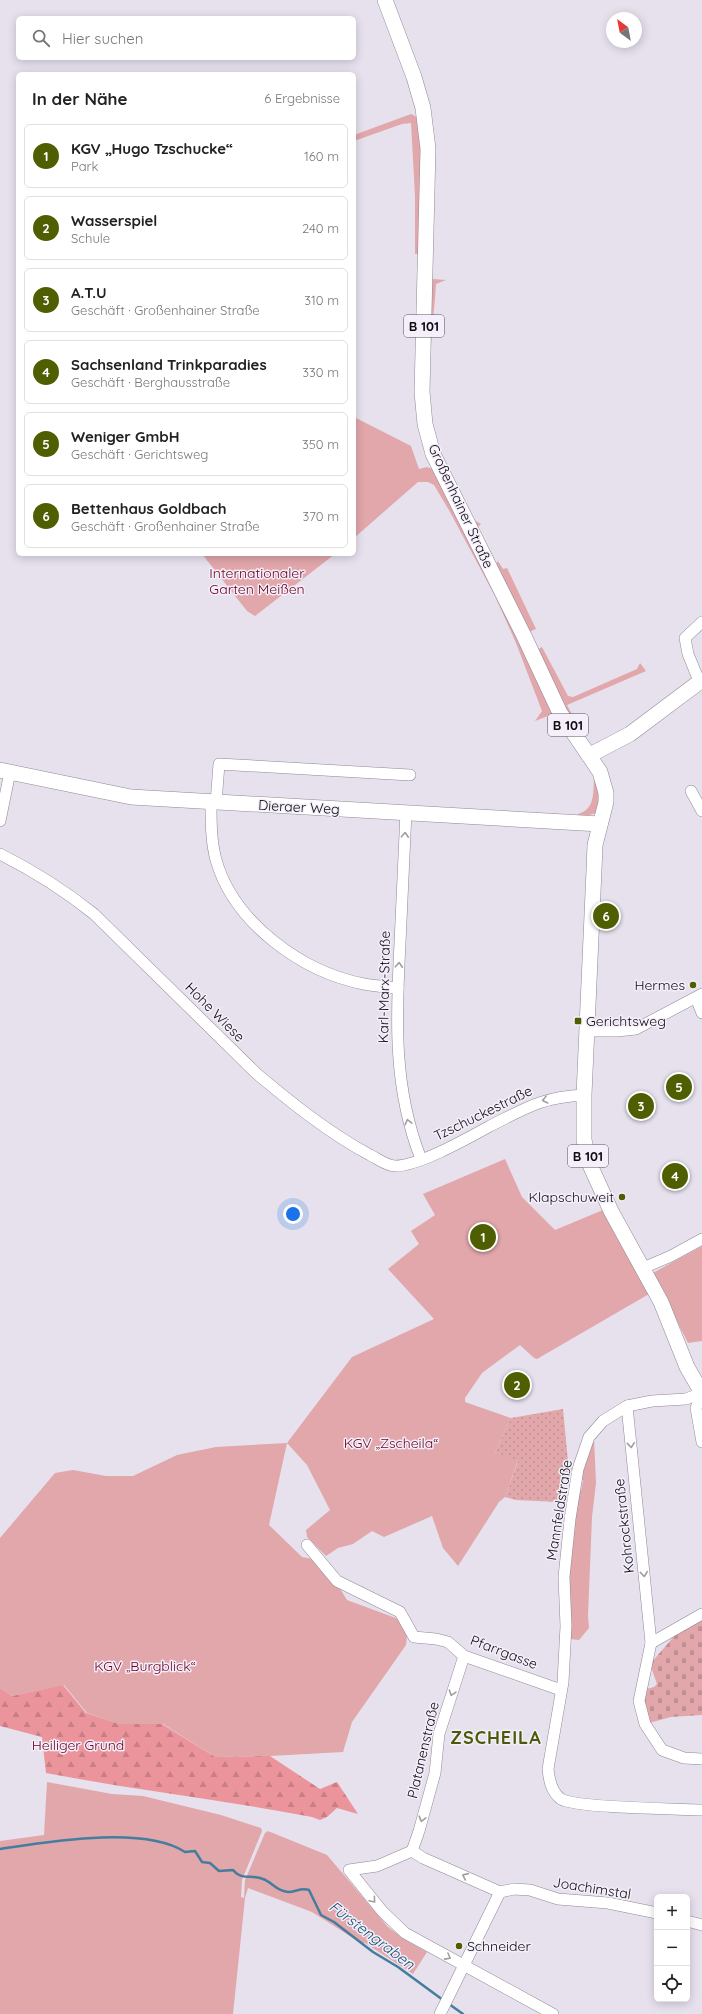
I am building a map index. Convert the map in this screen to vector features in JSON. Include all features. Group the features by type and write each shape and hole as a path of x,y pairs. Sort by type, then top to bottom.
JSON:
{"main road":[{"name":"Großenhainer Straße","path":"385,0 414,77 423,108 428,149 422,392 425,424 433,454 524,636 560,713 590,755"},
{"path":"590,755 636,730 700,681"},
{"name":"B 101","path":"590,755 600,772 606,793 595,845 584,1096 584,1140 590,1164 611,1211 670,1320 687,1367 702,1393"},
{"name":"Dieraer Weg","path":"5,771 132,797 214,803 406,812 600,824"}],"street":[{"path":"700,681 688,654 685,638 702,622"},
{"path":"398,988 363,984 330,973 300,959 273,942 261,932 250,920 230,892 222,877 216,860 211,832 219,764 410,775"},
{"path":"0,821 5,771"},
{"path":"691,791 702,811"},
{"name":"Karl-Marx-Straße","path":"406,812 398,988 398,1062 408,1125 421,1159"},
{"name":"Hohe Wiese","path":"0,854 32,870 68,893 94,914 257,1074 316,1122 385,1163 394,1166 403,1165 421,1159"},
{"path":"587,1031 617,1032 636,1029 699,996 702,1013"},
{"name":"Tzschuckestraße","path":"421,1159 537,1102 557,1098 584,1096"},
{"path":"643,1268 702,1239"},
{"path":"702,1393 696,1408 702,1442"},
{"name":"Mannfeldstraße","path":"702,1393 686,1399 652,1401 627,1406 603,1421 589,1437 578,1469 570,1519 564,1577 566,1626 561,1690 548,1769 549,1779 554,1793 561,1799 588,1804 702,1810"},
{"name":"Kohrockstraße","path":"627,1406 651,1643 639,1701 645,1724 662,1750 684,1758 702,1759"},
{"name":"Pfarrgasse","path":"306,1545 337,1581 353,1591 374,1598 400,1612 414,1637 436,1639 448,1642 464,1656 561,1690"},
{"path":"651,1643 702,1614"},
{"name":"Platanenstraße","path":"412,1851 419,1832 435,1773 439,1734 464,1656"},
{"path":"441,2011 464,1967 500,1892 423,1858 412,1851 377,1866 349,1870 382,1911 405,1933 464,1967 554,2014"},
{"name":"Joachimstal","path":"500,1892 514,1889 530,1890 558,1899 608,1903 654,1912"},
{"path":"690,1922 702,1925"}],"green space":[{"path":"411,114 419,118 421,132 421,254 415,254 415,196 411,123 402,124 356,140 356,134"},
{"path":"432,273 433,279 446,280 436,284 429,373"},
{"path":"429,379 430,411 432,427 428,414"},
{"path":"356,418 411,446 419,469 427,467 432,469 479,556 553,714 535,721 542,711 516,643 495,596 434,485 428,482 418,482 356,536"},
{"path":"432,427 440,454 435,440"},
{"path":"440,454 474,520 481,524 477,528 446,475"},
{"name":"Internationaler Garten Meißen","path":"204,556 332,556 255,616 247,611"},
{"path":"498,561 503,569 507,568 536,629 529,632 496,564"},
{"path":"542,647 568,696 573,697 637,669 640,663 646,671 567,705 579,728 574,730 537,650"},
{"path":"596,778 600,800 596,813 579,818 578,814 588,809 590,805 593,795 594,779"},
{"name":"KGV „Zscheila“","path":"505,1159 522,1197 555,1230 603,1210 649,1294 537,1359 520,1345 482,1373 465,1398 465,1402 511,1418 495,1452 518,1460 505,1497 499,1502 458,1566 443,1548 432,1516 384,1537 372,1531 353,1544 338,1548 326,1556 307,1537 306,1530 330,1510 307,1465 287,1443 352,1357 434,1319 388,1269 419,1244 411,1231 435,1215 423,1194"},
{"path":"702,1246 702,1341 688,1343 653,1273"},
{"path":"563,1409 568,1462 573,1471 564,1472 559,1502 516,1500 505,1497 518,1461 495,1452 511,1418"},
{"path":"594,1438 596,1483 592,1517 588,1616 589,1628 579,1640 570,1639 568,1585 578,1491 581,1491 583,1480 581,1479"},
{"name":"KGV „Burgblick“","path":"287,1443 269,1525 302,1557 323,1561 347,1600 401,1620 407,1635 406,1645 352,1722 343,1752 215,1757 163,1724 118,1724 87,1713 64,1685 12,1696 0,1688 0,1538 55,1473 73,1470 106,1476 133,1476 177,1455 216,1447"},
{"path":"702,1620 702,1715 671,1717 649,1723 643,1701 646,1689 654,1687 657,1684 650,1664 677,1633"},
{"name":"Heiliger Grund","path":"63,1685 86,1713 119,1724 162,1724 215,1757 270,1756 320,1789 337,1782 358,1814 337,1808 327,1817 320,1820 312,1817 279,1811 112,1785 46,1773 42,1737 0,1726 0,1688 12,1696"},
{"path":"47,1782 112,1794 143,1796 221,1815 261,1828 262,1831 242,1880 241,1897 244,1898 245,1880 265,1833 268,1831 327,1855 388,1927 407,1941 427,1952 413,1974 365,1943 361,1943 312,1912 248,1888 245,1898 233,2014 0,2014 0,1841 44,1835"}],"waterway":[{"name":"Fürstengraben","path":"0,1849 68,1840 121,1837 145,1839 167,1844 185,1852 195,1851 202,1862 210,1863 219,1871 233,1870 240,1875 266,1880 277,1888 288,1892 303,1889 309,1890 321,1915 334,1922 373,1952 398,1967 443,2000"},
{"name":"Fürstengraben","path":"449,2004 463,2014"}],"place":[{"name":"Bettenhaus Goldbach","path":"606,916"},
{"name":"Hermes","path":"693,985"},
{"name":"Gerichtsweg","path":"578,1021"},
{"name":"Weniger GmbH","path":"679,1087"},
{"name":"A.T.U","path":"641,1106"},
{"name":"Sachsenland Trinkparadies","path":"675,1176"},
{"name":"Klapschuweit","path":"622,1197"},
{"name":"KGV „Hugo Tzschucke“","path":"483,1237"},
{"name":"Wasserspiel","path":"517,1385"},
{"name":"Schneider","path":"459,1946"}],"district":[{"name":"ZSCHEILA","path":"496,1737"}]}
